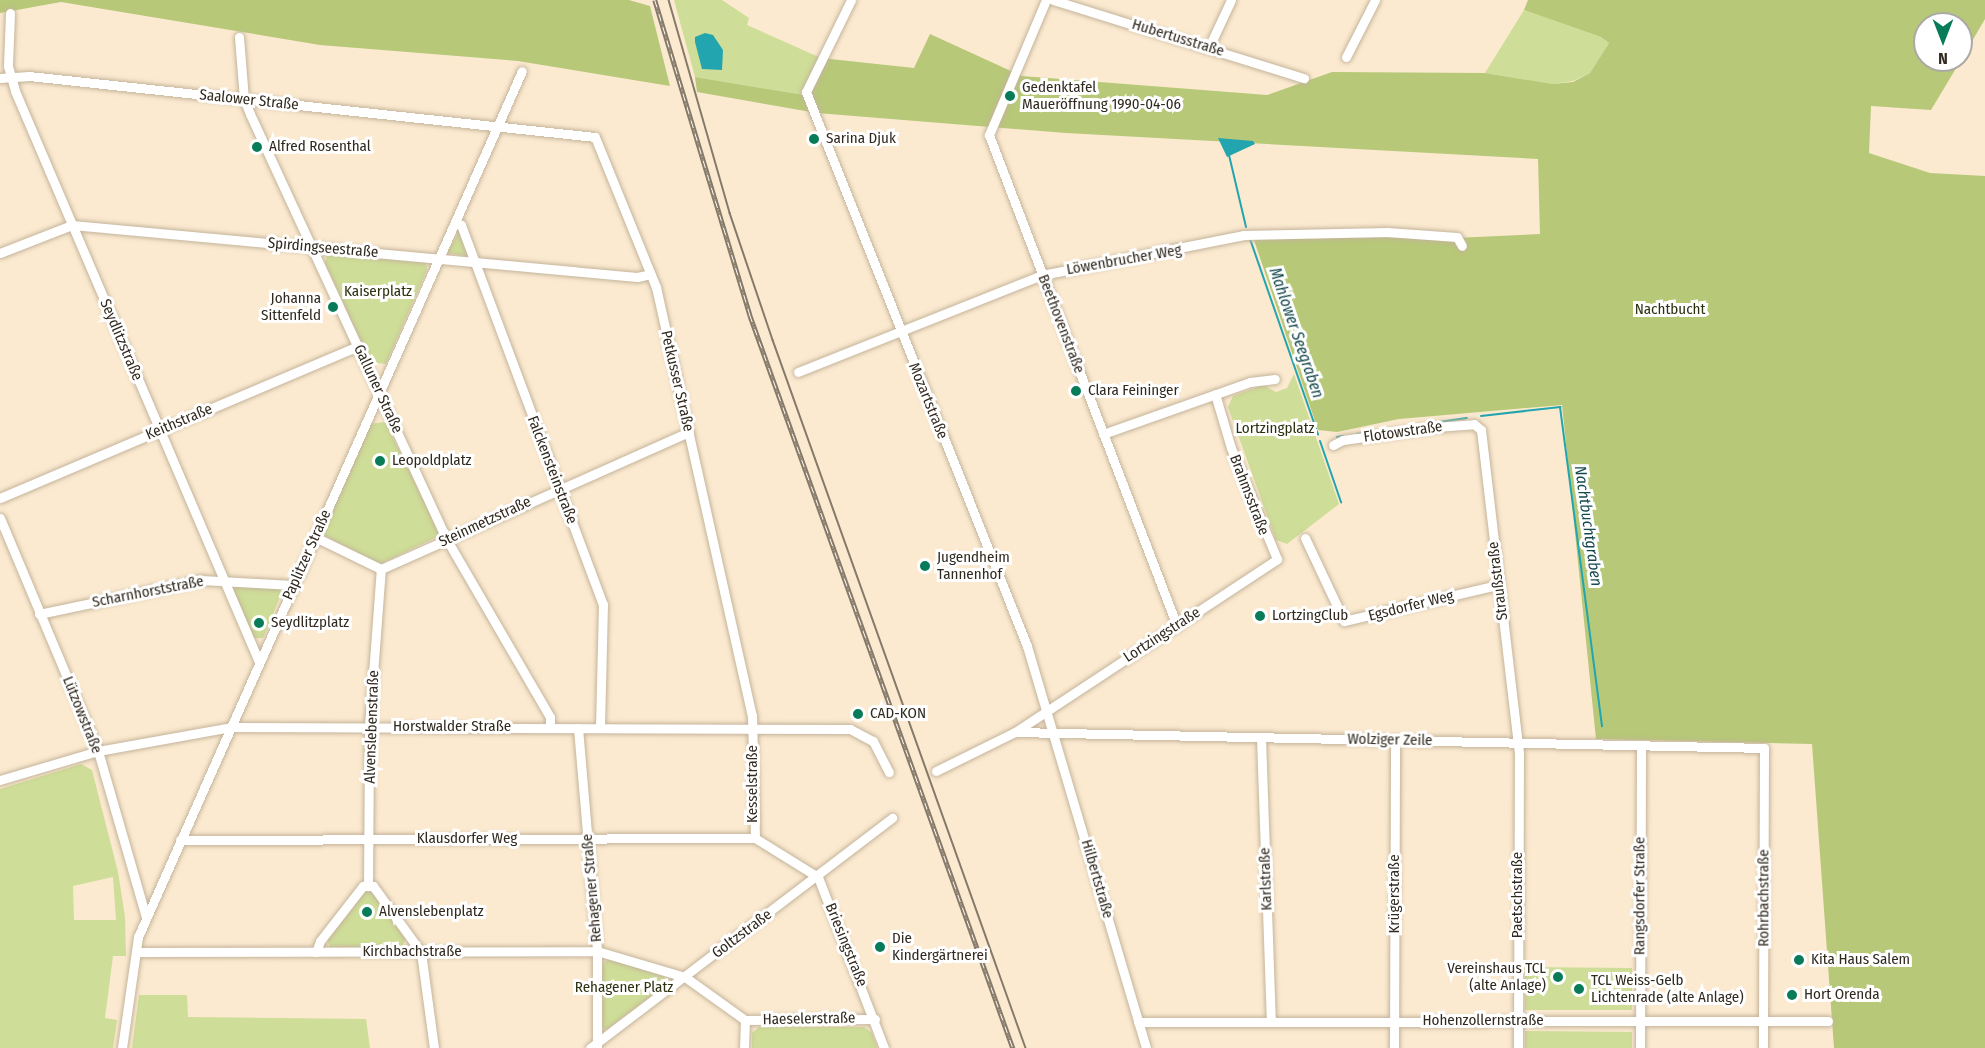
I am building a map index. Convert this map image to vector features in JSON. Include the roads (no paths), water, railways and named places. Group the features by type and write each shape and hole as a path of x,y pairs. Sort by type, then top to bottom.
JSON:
{"street":[{"name":"Mozartstraße","path":"850,0 806,92 1027,646 1046,711"},
{"name":"Beethovenstraße","path":"1046,0 992,123 989,135 1177,626"},
{"name":"Hubertusstraße","path":"1053,0 1304,78"},
{"path":"1209,47 1231,0"},
{"path":"1346,57 1375,0"},
{"name":"Seydlitzstraße","path":"10,14 5,77 72,225 259,662"},
{"name":"Galluner Straße","path":"239,37 244,99 447,540 550,717 550,728"},
{"name":"Paplitzer Straße","path":"122,1048 136,952 146,917 522,71"},
{"name":"Saalower Straße","path":"5,77 244,99 498,127"},
{"name":"Petkusser Straße","path":"498,127 594,137 651,274 689,432 753,729"},
{"name":"Falckensteinstraße","path":"455,222 461,225 476,262 603,604 600,728"},
{"name":"Spirdingseestraße","path":"0,253 72,225 638,277 651,274"},
{"name":"Löwenbrucher Weg","path":"798,372 1042,275 1262,232 1457,237 1462,246"},
{"name":"Keithstraße","path":"0,498 358,346"},
{"path":"1103,434 1266,377 1275,379"},
{"name":"Brahmsstraße","path":"1215,394 1235,458 1277,559"},
{"name":"Flotowstraße","path":"1333,445 1406,430 1474,424"},
{"name":"Straußstraße","path":"1474,424 1481,430 1517,742"},
{"name":"Steinmetzstraße","path":"381,569 689,432"},
{"name":"Lützowstraße","path":"0,518 98,751 146,917"},
{"path":"315,537 381,569"},
{"name":"Egsdorfer Weg","path":"1305,538 1344,621 1498,585"},
{"name":"Lortzingstraße","path":"1046,711 1277,559"},
{"name":"Alvenslebenstraße","path":"368,886 369,727 381,569"},
{"name":"Scharnhorststraße","path":"39,614 166,586 222,580 293,585"},
{"name":"Wolziger Zeile","path":"936,771 1015,732 1046,711"},
{"name":"Hilbertstraße","path":"1046,711 1146,1048"},
{"name":"Horstwalder Straße","path":"0,780 98,751 231,727 856,731 873,741 889,771"},
{"name":"Rehagener Straße","path":"578,728 597,951 595,1046"},
{"name":"Kesselstraße","path":"753,729 754,838 818,877"},
{"name":"Wolziger Zeile","path":"1015,732 1764,748"},
{"name":"Karlstraße","path":"1261,738 1271,1020"},
{"name":"Krügerstraße","path":"1394,1048 1395,741"},
{"name":"Paetschstraße","path":"1517,742 1518,1048"},
{"name":"Rangsdorfer Straße","path":"1640,1048 1641,745"},
{"name":"Rohrbachstraße","path":"1763,1048 1764,748"},
{"name":"Goltzstraße","path":"595,1046 892,818"},
{"name":"Klausdorfer Weg","path":"180,840 754,838"},
{"name":"Briesingstraße","path":"818,877 875,1018 884,1048"},
{"path":"316,952 320,941 363,886 373,886 421,952 434,1048"},
{"name":"Kirchbachstraße","path":"136,952 597,951 685,977"},
{"name":"Haeselerstraße","path":"685,977 745,1020 875,1018"},
{"path":"744,1048 745,1020"},
{"name":"Hohenzollernstraße","path":"1138,1022 1271,1020 1828,1021"}],"water":[{"path":"705,33 713,35 723,50 722,70 702,69 695,37"},
{"path":"1218,138 1253,141 1255,144 1227,157"}],"waterway":[{"name":"Mahlower Seegraben","path":"1229,155 1246,227"},
{"name":"Mahlower Seegraben","path":"1250,239 1318,434"},
{"name":"Nachtbuchtgraben","path":"1481,416 1560,407 1602,726"},
{"name":"Nachtbuchtgraben","path":"1357,434 1467,418"},
{"name":"Nachtbuchtgraben","path":"1337,437 1343,436"},
{"name":"Mahlower Seegraben","path":"1320,441 1341,502"}],"tram line":[{"path":"669,0 730,213 773,340 1026,1048"}],"railway":[{"path":"655,0 750,315 1013,1048"}],"place":[{"name":"Gedenktafel Maueröffnung 1990-04-06","path":"1010,96"},
{"name":"Sarina Djuk","path":"814,139"},
{"name":"Alfred Rosenthal","path":"257,147"},
{"name":"Johanna Sittenfeld","path":"333,307"},
{"name":"Clara Feininger","path":"1076,391"},
{"name":"Leopoldplatz","path":"380,461"},
{"name":"Jugendheim Tannenhof","path":"925,566"},
{"name":"LortzingClub","path":"1260,616"},
{"name":"Seydlitzplatz","path":"259,623"},
{"name":"CAD-KON","path":"858,714"},
{"name":"Alvenslebenplatz","path":"367,912"},
{"name":"Die Kindergärtnerei","path":"880,947"},
{"name":"Kita Haus Salem","path":"1799,960"},
{"name":"Vereinshaus TCL (alte Anlage)","path":"1558,977"},
{"name":"TCL Weiss-Gelb Lichtenrade (alte Anlage)","path":"1579,989"},
{"name":"Hort Orenda","path":"1792,995"}],"park label":[{"name":"Kaiserplatz","path":"378,292"},
{"name":"Nachtbucht","path":"1670,310"},
{"name":"Lortzingplatz","path":"1275,429"},
{"name":"Rehagener Platz","path":"624,988"}]}
